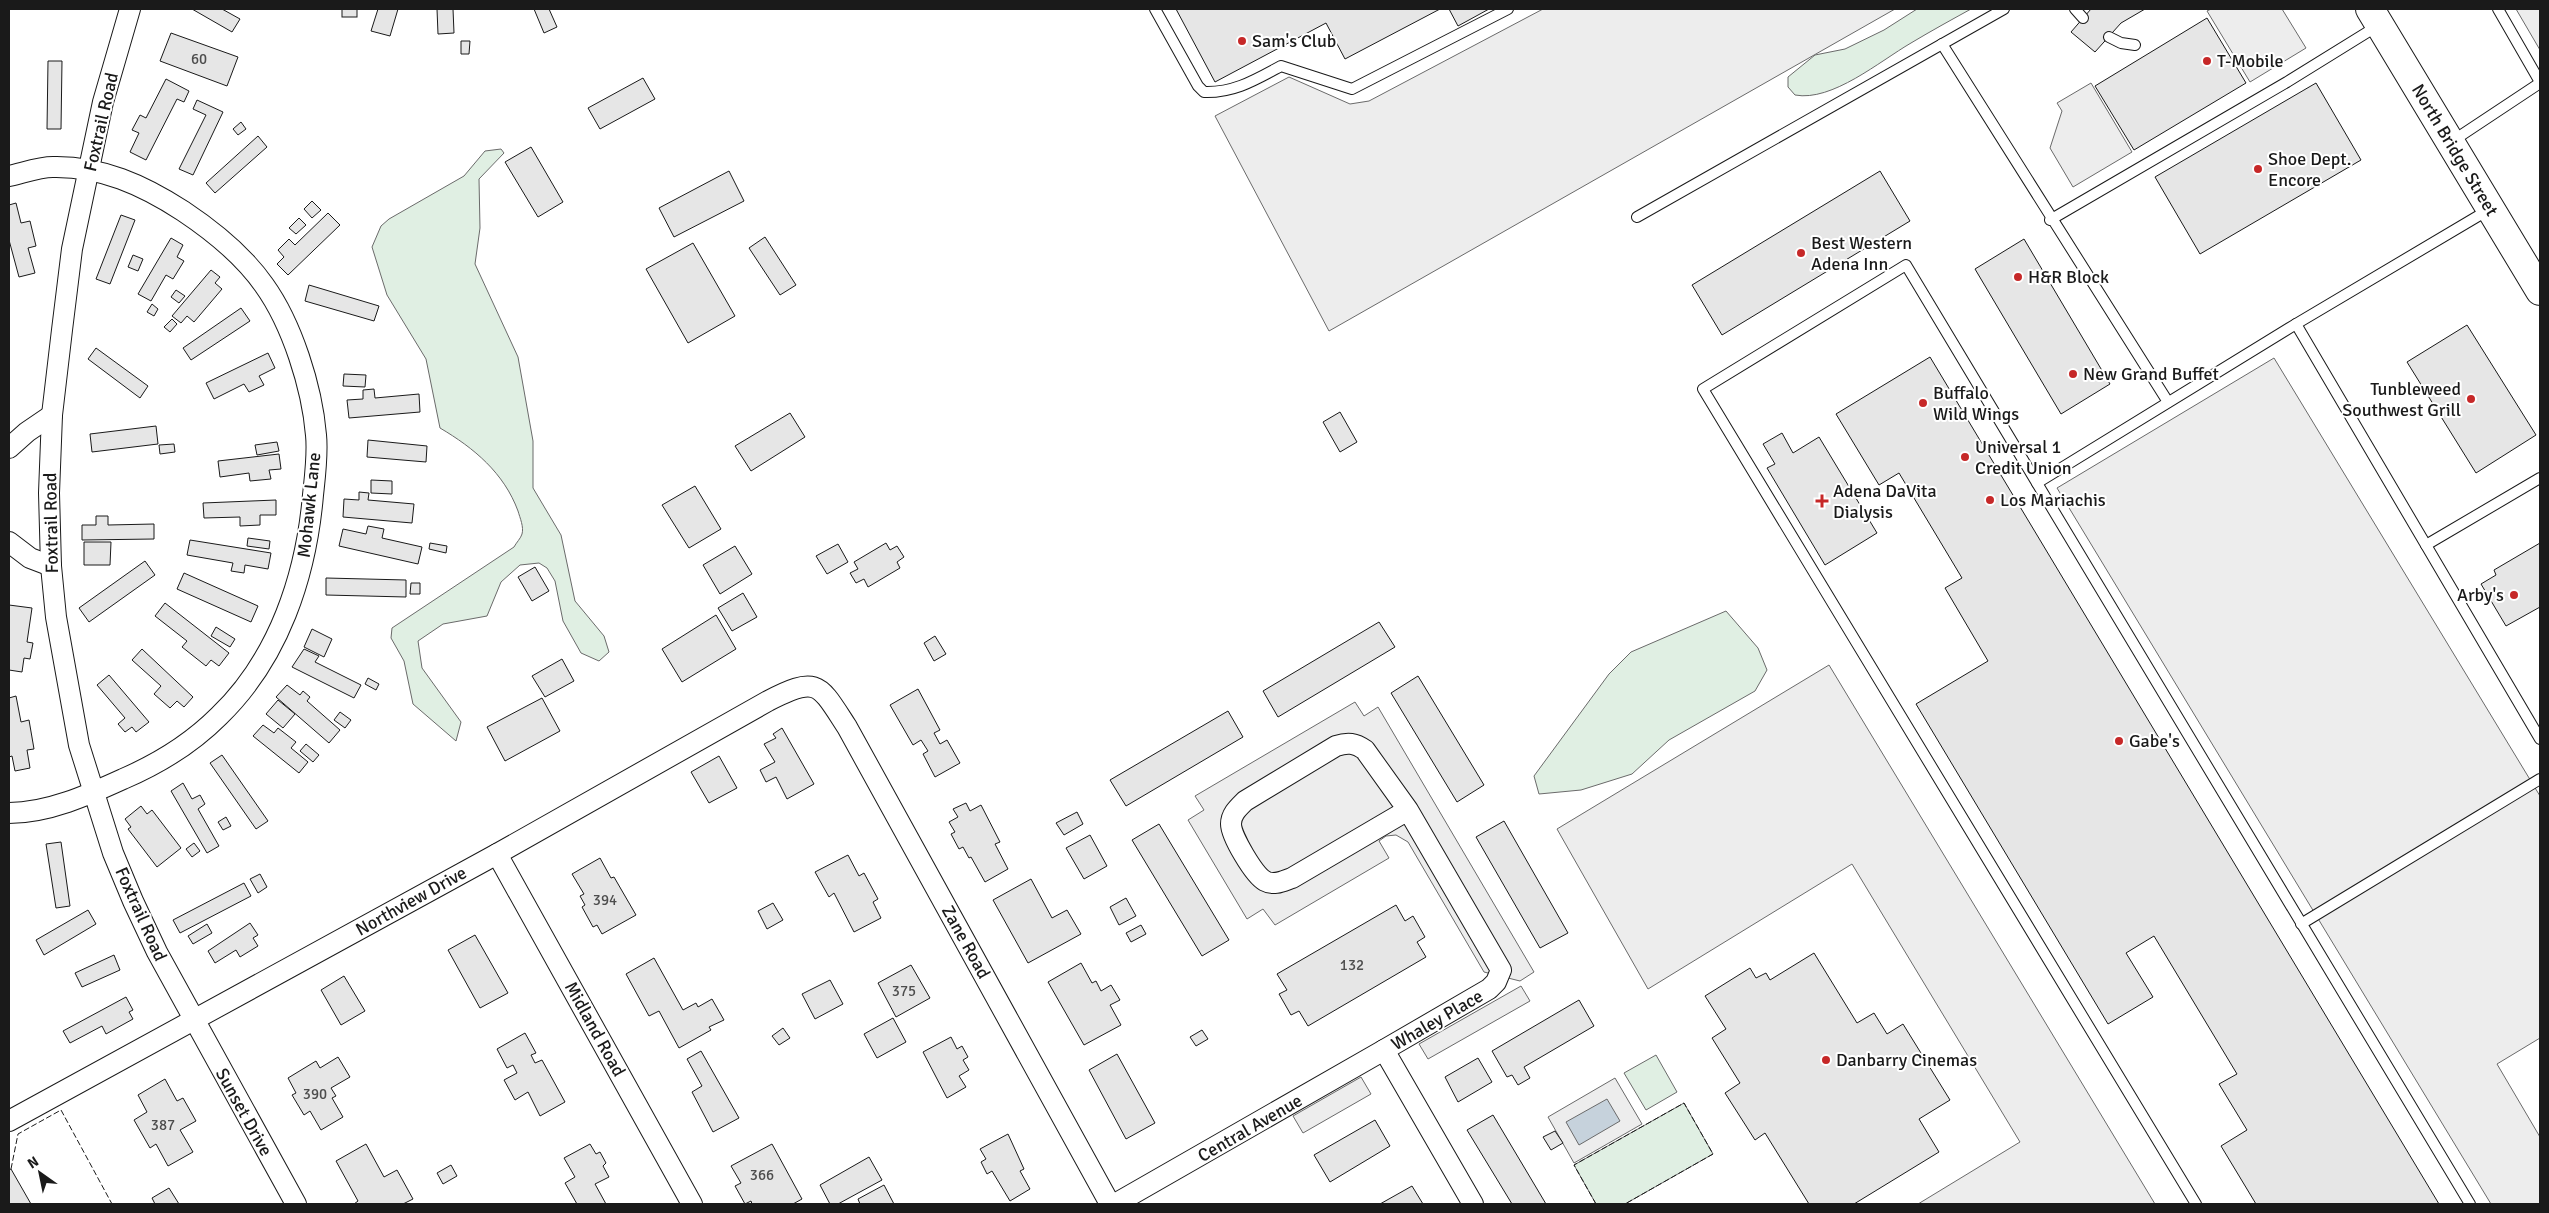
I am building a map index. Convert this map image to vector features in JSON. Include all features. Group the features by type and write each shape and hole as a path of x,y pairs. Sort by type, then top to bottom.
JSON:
{"main road":[{"name":"North Bridge Street","path":"2375,17 2540,291"}],"street":[{"name":"Foxtrail Road","path":"130,9 103,102 72,249 52,415 49,493 51,566 65,676 79,745 93,793 133,900 157,952 193,1020"},
{"name":"Mohawk Lane","path":"9,176 50,166 90,169 124,178 166,200 201,223 235,252 264,285 289,328 306,381 316,435 311,521 302,568 289,608 271,646 249,680 220,716 184,744 144,770 93,793 49,807 9,813"},
{"path":"9,448 27,432 52,415"},
{"path":"9,542 30,558 51,566"},
{"name":"Northview Drive","path":"9,1121 497,854 780,694 802,685 814,685"},
{"name":"Zane Road","path":"814,685 822,692 847,727 1110,1204"},
{"name":"Whaley Place","path":"1408,810 1292,878 1277,884 1265,882 1255,871 1232,834 1230,823 1234,812 1244,801 1336,746 1346,743 1356,744 1365,750 1408,810 1500,970 1496,982 1489,989 1384,1050 1474,1204"},
{"name":"Midland Road","path":"497,854 692,1204"},
{"name":"Sunset Drive","path":"193,1020 296,1204"},
{"name":"Central Avenue","path":"1116,1204 1384,1050"}],"lane":[{"path":"1155,9 1198,86 1204,92 1236,89 1281,66 1352,90 1508,9"},
{"path":"1637,217 2004,9"},
{"path":"2075,9 2083,18"},
{"path":"2450,142 2540,83 2498,9"},
{"path":"2050,220 2287,82 2375,17"},
{"path":"2109,37 2121,43 2135,45"},
{"path":"1942,44 2050,220 2168,402"},
{"path":"2037,483 2296,324 2400,264 2491,208"},
{"path":"2196,1204 1703,389 1906,265 2470,1204"},
{"path":"2296,324 2540,738"},
{"path":"2426,546 2540,478"},
{"path":"2301,924 2540,779"}],"green space":[{"path":"1917,9 1971,9 1840,86 1809,96 1795,95 1788,87 1788,77 1815,55 1845,49 1884,30"},
{"path":"501,149 504,153 479,179 480,228 475,264 518,357 533,441 533,488 561,535 575,601 604,636 609,652 599,661 581,653 563,621 555,581 547,568 539,563 520,565 501,582 487,616 443,624 418,641 422,668 461,722 456,741 413,704 404,661 391,638 392,628 514,547 521,536 522,525 512,497 496,473 465,444 440,428 426,359 387,295 372,247 381,226 389,219 464,176 485,151"},
{"path":"1726,611 1758,648 1767,670 1755,691 1669,740 1632,774 1581,790 1539,794 1534,776 1609,674 1631,652"},
{"path":"1656,1055 1677,1092 1646,1110 1624,1073"},
{"path":"1684,1103 1713,1154 1625,1204 1596,1204 1574,1165"}],"shaded area":[{"path":"1543,9 1895,9 1329,331 1215,116 1289,77 1350,104 1369,101"},
{"path":"2211,9 2282,9 2306,48 2250,82 2207,11"},
{"path":"2516,9 2540,9 2540,50"},
{"path":"2091,83 2132,152 2073,187 2050,148 2062,111 2057,103"},
{"path":"2274,358 2540,796 2540,1038 2497,1064 2540,1137 2540,1204 2491,1204 2057,488"},
{"path":"1829,665 2155,1204 1918,1204 2020,1142 1852,864 1648,989 1557,829"},
{"path":"1355,702 1364,716 1378,707 1534,972 1520,981 1484,972 1408,842 1396,835 1386,836 1379,841 1389,858 1275,925 1263,909 1247,919 1188,820 1204,810 1195,796"},
{"path":"1521,986 1530,1001 1428,1059 1419,1044"},
{"path":"1361,1077 1371,1094 1303,1133 1293,1116"},
{"path":"1615,1078 1642,1124 1574,1163 1548,1117"},
{"path":"1607,1099 1620,1121 1579,1145 1566,1122"}],"building":[{"path":"192,9 222,9 240,19 232,32"},
{"path":"342,9 357,9 357,17 342,17"},
{"path":"378,9 398,9 390,36 371,31"},
{"path":"437,9 453,9 454,33 438,34"},
{"path":"534,9 549,9 557,27 544,33"},
{"name":"Sam's Club","path":"1176,9 1440,9 1345,59 1326,23 1215,82"},
{"path":"1449,9 1489,9 1458,26"},
{"path":"2091,9 2145,9 2121,23 2095,52 2071,32"},
{"path":"2207,18 2246,83 2134,150 2095,86"},
{"path":"171,33 238,57 227,86 160,61"},
{"path":"461,41 470,41 469,54 461,54"},
{"path":"48,61 62,61 61,129 47,129"},
{"path":"643,78 655,99 600,129 588,108"},
{"path":"166,79 189,91 184,102 177,99 146,160 130,152 139,133 132,130 140,115 146,118"},
{"name":"Shoe Dept. Encore","path":"2316,83 2361,160 2200,254 2155,177"},
{"path":"197,100 223,112 193,175 179,169 206,115 193,109"},
{"path":"241,122 246,129 238,135 233,129"},
{"path":"258,136 267,147 215,193 206,183"},
{"path":"531,147 563,202 538,217 505,162"},
{"path":"729,171 744,201 674,237 659,208"},
{"name":"Best Western Adena Inn","path":"1880,171 1910,221 1722,335 1692,285"},
{"path":"312,201 321,210 312,218 304,209"},
{"path":"16,203 21,223 30,221 36,246 28,248 35,273 19,277 9,240 9,205"},
{"path":"328,213 340,225 288,275 277,264 284,257 278,250 289,239 295,245"},
{"path":"121,215 135,220 110,284 96,279"},
{"path":"299,218 306,225 296,234 289,228"},
{"path":"765,237 796,285 780,295 749,248"},
{"path":"171,238 183,245 177,257 184,261 173,279 166,275 151,301 138,294"},
{"path":"2024,239 2110,384 2061,414 1975,269"},
{"path":"693,243 735,316 688,343 646,269"},
{"path":"133,255 143,259 138,271 128,267"},
{"path":"211,270 220,277 215,283 222,289 194,322 187,316 181,323 172,316"},
{"path":"309,285 379,306 374,321 305,301"},
{"path":"176,290 185,296 179,303 171,297"},
{"path":"152,304 158,309 154,316 147,312"},
{"path":"241,308 250,321 191,360 183,348"},
{"path":"172,319 177,324 170,332 164,327"},
{"name":"Tunbleweed Southwest Grill","path":"2467,325 2536,435 2476,473 2407,362"},
{"path":"96,348 148,386 140,398 88,359"},
{"path":"268,353 275,368 259,376 264,385 249,392 244,384 214,399 206,383"},
{"path":"1930,357 2439,1204 2256,1204 2221,1146 2247,1130 2219,1084 2237,1074 2154,936 2126,953 2153,997 2108,1024 1916,704 1988,661 1945,588 1962,578 1899,473 1879,485 1836,414"},
{"path":"344,374 366,375 365,387 343,386"},
{"path":"374,389 375,398 419,394 420,412 349,418 347,400 363,399 363,390"},
{"path":"1340,412 1357,442 1340,452 1323,422"},
{"path":"790,413 805,437 751,471 735,446"},
{"path":"156,426 158,444 92,452 90,434"},
{"name":"Adena DaVita Dialysis","path":"1782,433 1793,453 1819,437 1877,533 1825,565 1767,468 1775,464 1763,444"},
{"path":"368,440 427,446 426,462 367,457"},
{"path":"277,442 279,451 257,455 255,445"},
{"path":"174,444 175,452 160,454 159,445"},
{"path":"279,454 281,469 269,470 271,479 250,481 249,473 220,477 218,461"},
{"path":"371,480 392,481 392,494 371,493"},
{"path":"695,486 721,529 689,548 662,505"},
{"path":"359,492 369,493 368,500 414,504 412,523 343,517 344,499 359,500"},
{"path":"276,500 276,515 260,515 260,525 240,526 240,517 204,518 203,503"},
{"path":"96,516 108,516 108,525 154,524 154,539 82,540 82,525 96,525"},
{"path":"368,526 384,529 382,538 422,547 418,564 339,546 343,529 366,534"},
{"path":"248,538 270,541 269,549 247,546"},
{"path":"190,540 271,553 268,569 245,565 244,573 231,571 233,563 187,555"},
{"path":"84,542 111,542 110,565 84,565"},
{"path":"430,543 447,546 446,553 429,549"},
{"path":"886,543 890,550 897,546 904,557 897,562 900,568 868,587 864,579 856,583 850,573 858,569 854,562"},
{"name":"Arby's","path":"2540,543 2540,607 2506,626 2481,584 2496,575 2494,570"},
{"path":"838,544 848,562 827,574 816,556"},
{"path":"735,546 752,574 720,594 703,565"},
{"path":"145,561 155,575 89,622 79,608"},
{"path":"535,567 549,591 532,601 518,577"},
{"path":"184,573 258,606 251,622 177,589"},
{"path":"326,578 406,580 406,597 326,595"},
{"path":"411,583 420,583 420,594 410,594"},
{"path":"743,593 757,617 732,631 718,608"},
{"path":"165,603 229,653 219,666 211,660 206,666 182,647 187,641 155,616"},
{"path":"9,605 32,608 27,642 33,643 30,659 24,658 22,672 9,670"},
{"path":"716,615 736,649 682,682 662,649"},
{"path":"1379,622 1395,647 1278,717 1263,691"},
{"path":"216,627 235,639 230,647 211,636"},
{"path":"312,629 332,639 324,657 304,647"},
{"path":"935,636 946,654 934,661 924,643"},
{"path":"142,649 193,697 184,707 177,701 170,708 154,694 161,686 132,660"},
{"path":"304,649 319,656 315,662 361,685 354,698 292,667"},
{"path":"562,659 574,681 545,697 532,676"},
{"path":"109,675 149,722 136,732 132,727 125,732 118,724 125,718 97,685"},
{"path":"1418,676 1484,785 1457,802 1391,693"},
{"path":"368,678 379,684 376,690 365,684"},
{"path":"287,685 300,695 303,691 310,697 307,701 340,730 329,743 276,697"},
{"path":"918,689 940,730 934,733 940,744 947,740 960,763 935,777 923,754 928,751 921,740 913,745 890,705"},
{"path":"16,696 21,722 29,720 34,749 27,750 30,768 15,771 12,756 9,757 9,698"},
{"path":"542,698 560,731 505,761 487,727"},
{"path":"278,700 295,714 283,728 266,714"},
{"path":"1228,711 1243,737 1126,806 1110,780"},
{"path":"340,712 351,720 345,728 334,720"},
{"path":"263,725 274,733 278,728 296,742 291,748 308,762 299,773 253,736"},
{"path":"782,728 814,784 787,799 776,777 766,782 760,770 775,762 764,744 776,738 773,734"},
{"path":"306,744 319,755 313,762 300,751"},
{"path":"222,755 268,821 256,829 210,763"},
{"path":"719,756 737,788 709,803 691,772"},
{"path":"183,783 192,799 200,795 205,804 198,809 219,846 207,853 171,791"},
{"path":"966,803 970,811 981,805 1000,842 995,844 1008,869 985,882 971,857 969,858 963,847 959,849 951,834 955,832 949,822 958,817 953,809"},
{"path":"141,806 147,814 152,810 181,848 157,867 128,829 131,827 125,819"},
{"path":"1077,812 1083,824 1064,835 1056,823"},
{"path":"226,817 231,826 223,830 218,822"},
{"path":"1504,821 1568,933 1540,948 1476,837"},
{"path":"1159,824 1229,940 1202,956 1132,840"},
{"path":"1090,835 1107,866 1084,879 1066,848"},
{"path":"61,842 70,906 56,908 46,844"},
{"path":"194,843 200,851 192,857 186,849"},
{"path":"848,855 859,876 864,873 878,899 873,902 881,918 854,932 834,893 829,897 815,872"},
{"path":"600,858 611,878 614,877 636,915 602,934 597,925 593,927 582,907 585,905 580,896 584,894 572,874"},
{"path":"260,874 267,887 258,893 250,879"},
{"path":"1031,879 1052,918 1067,910 1081,934 1028,963 993,900"},
{"path":"244,883 251,896 180,933 173,920"},
{"path":"1126,898 1136,916 1119,925 1110,907"},
{"path":"773,903 783,920 767,929 758,911"},
{"path":"1396,905 1405,921 1413,916 1425,937 1417,942 1426,957 1308,1026 1299,1011 1291,1015 1279,994 1287,990 1277,974"},
{"path":"88,910 96,924 44,955 36,940"},
{"path":"250,923 258,935 253,938 258,946 240,957 236,950 215,963 208,951"},
{"path":"207,924 212,933 193,944 188,936"},
{"path":"1141,925 1146,934 1131,942 1126,933"},
{"path":"475,935 508,993 480,1008 448,950"},
{"name":"Danbarry Cinemas","path":"1814,953 1857,1023 1874,1013 1887,1034 1903,1024 1950,1100 1919,1119 1939,1152 1854,1204 1809,1204 1765,1133 1755,1140 1725,1093 1740,1083 1712,1038 1726,1029 1705,996 1750,968 1756,978 1766,973 1770,980"},
{"path":"114,955 120,970 82,987 75,973"},
{"path":"654,958 683,1010 696,1003 698,1007 712,999 724,1020 709,1027 711,1030 679,1048 659,1011 649,1016 626,974"},
{"path":"1081,963 1092,983 1096,981 1101,991 1111,985 1120,1000 1110,1005 1121,1025 1084,1045 1048,982"},
{"path":"911,965 930,998 896,1017 878,983"},
{"path":"344,976 365,1011 341,1025 321,990"},
{"path":"830,980 843,1004 815,1019 802,994"},
{"path":"126,997 133,1010 129,1012 133,1019 106,1034 102,1026 70,1043 63,1031"},
{"path":"1579,1000 1594,1026 1524,1067 1530,1078 1518,1085 1512,1075 1507,1077 1492,1051"},
{"path":"893,1018 906,1042 877,1058 864,1034"},
{"path":"783,1028 790,1038 779,1045 772,1036"},
{"path":"1202,1030 1208,1039 1196,1046 1190,1037"},
{"path":"525,1033 536,1053 531,1055 535,1063 542,1060 565,1102 540,1116 528,1092 515,1100 504,1080 517,1073 513,1065 507,1068 497,1049"},
{"path":"951,1037 957,1049 962,1046 968,1057 963,1060 969,1070 959,1076 966,1087 947,1098 923,1052"},
{"path":"701,1051 739,1118 713,1132 692,1092 702,1086 687,1059"},
{"path":"1117,1054 1155,1123 1126,1139 1089,1070"},
{"path":"338,1057 350,1077 331,1088 336,1096 332,1098 343,1117 321,1130 310,1111 304,1115 292,1095 296,1093 288,1078 316,1061 320,1068"},
{"path":"1478,1058 1492,1082 1458,1102 1445,1077"},
{"path":"165,1079 177,1101 183,1098 196,1121 180,1130 193,1152 168,1166 156,1144 150,1148 134,1120 147,1112 138,1095"},
{"path":"1493,1115 1546,1204 1512,1204 1467,1130"},
{"path":"1375,1120 1390,1146 1330,1182 1314,1155"},
{"path":"1555,1131 1563,1143 1551,1150 1543,1137"},
{"path":"1008,1134 1024,1169 1020,1171 1030,1189 1010,1201 992,1171 987,1174 981,1162 986,1159 980,1149"},
{"path":"366,1144 384,1177 397,1170 413,1199 403,1204 354,1204 358,1201 336,1161"},
{"path":"590,1144 596,1154 600,1152 606,1163 603,1166 609,1177 595,1184 606,1204 577,1204 565,1183 575,1177 564,1158"},
{"path":"772,1144 802,1199 793,1204 752,1204 751,1201 745,1204 735,1186 741,1183 731,1166"},
{"path":"869,1157 882,1180 838,1204 830,1204 820,1185"},
{"path":"451,1165 457,1176 443,1184 437,1173"},
{"path":"11,1169 31,1204 9,1204 9,1170"},
{"path":"884,1185 894,1204 860,1204 858,1199"},
{"path":"1412,1186 1423,1204 1380,1204"},
{"path":"169,1188 179,1204 155,1204 152,1198"}],"fence":[{"path":"1596,1204 1574,1165 1684,1103 1713,1154 1625,1204"},
{"path":"11,1169 18,1134 61,1110 112,1204"}],"place":[{"name":"Sam's Club","path":"1242,41"},
{"name":"T-Mobile","path":"2207,61"},
{"name":"Shoe Dept. Encore","path":"2258,169"},
{"name":"Best Western Adena Inn","path":"1801,253"},
{"name":"H&R Block","path":"2018,277"},
{"name":"New Grand Buffet","path":"2073,374"},
{"name":"Tunbleweed Southwest Grill","path":"2471,399"},
{"name":"Buffalo Wild Wings","path":"1923,403"},
{"name":"Universal 1 Credit Union","path":"1965,457"},
{"name":"Los Mariachis","path":"1990,500"},
{"name":"Adena DaVita Dialysis","path":"1822,501"},
{"name":"Arby's","path":"2514,595"},
{"name":"Gabe's","path":"2119,741"},
{"name":"Danbarry Cinemas","path":"1826,1060"}]}
